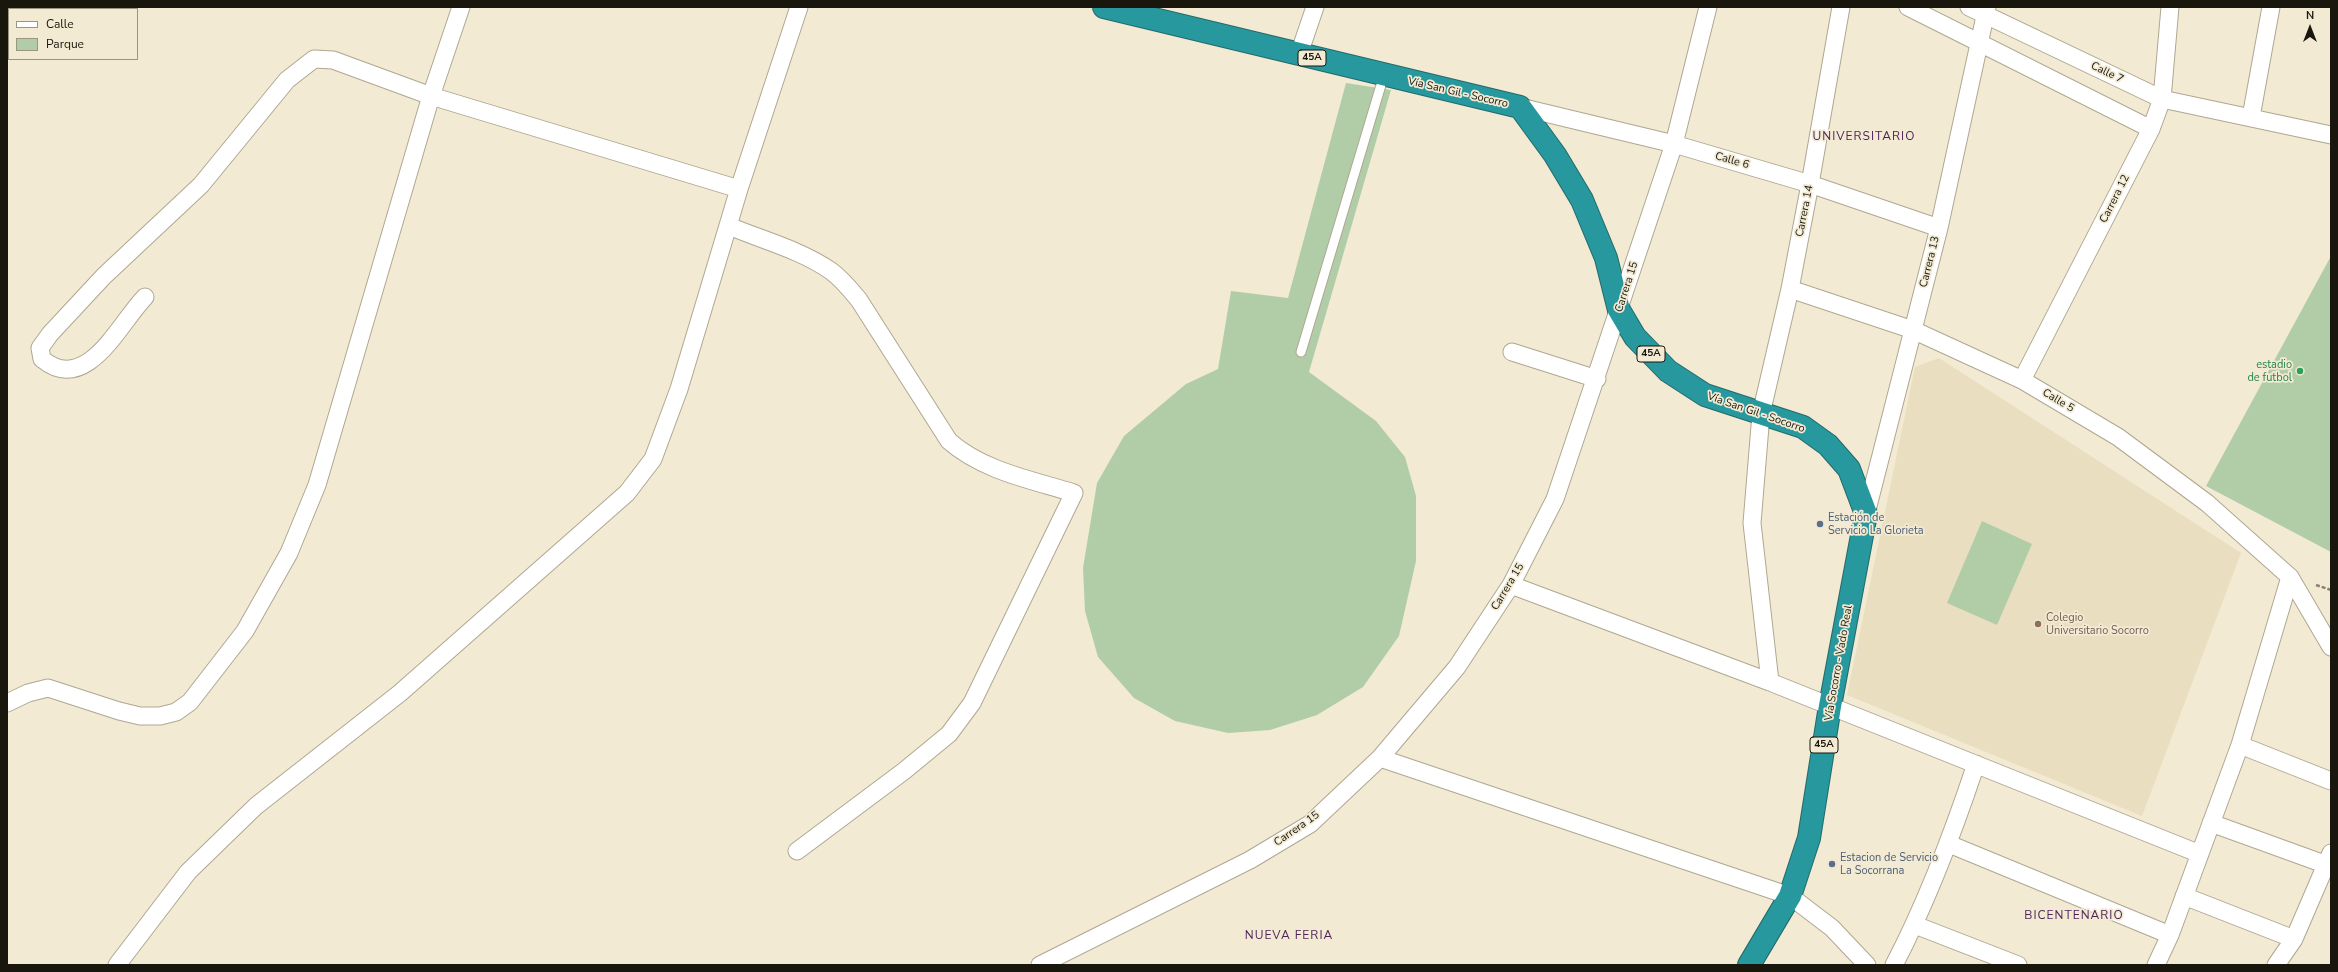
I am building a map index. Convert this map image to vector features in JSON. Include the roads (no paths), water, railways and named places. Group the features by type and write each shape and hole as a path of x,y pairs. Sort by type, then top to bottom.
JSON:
{"highway":[{"name":"Vía San Gil - Socorro","path":"1104,7 1520,107 1555,155 1582,200 1606,258 1620,310 1636,337 1668,371 1705,396 1803,427 1828,445 1849,469 1866,514"},
{"name":"Vía Socorro - Vado Real","path":"1749,965 1790,896 1809,838 1830,706 1866,514"}],"street":[{"path":"7,703 28,693 48,688 119,711 140,716 160,716 176,712 190,702 245,631 289,553 317,485 431,96 461,7"},
{"path":"117,965 188,872 256,806 400,693 627,493 653,459 679,389 739,189 799,7"},
{"path":"1299,54 1315,7"},
{"name":"Carrera 15","path":"1040,965 1250,860 1310,824 1380,758 1457,666 1511,585 1555,499 1597,379 1674,144 1708,7"},
{"name":"Carrera 14","path":"1770,682 1752,523 1761,414 1790,289 1841,7"},
{"path":"1908,7 2152,129"},
{"name":"Calle 7","path":"1969,7 1987,11 2162,99 2331,135"},
{"name":"Carrera 12","path":"2022,380 2152,129 2162,99 2170,7"},
{"path":"2251,117 2271,7"},
{"name":"Carrera 13","path":"1866,514 1939,228 1987,11"},
{"path":"145,297 99,355 79,366 67,369 55,367 42,358 40,348 50,334 104,276 201,185 287,80 309,62 318,58 333,60 431,96 739,189"},
{"name":"Calle 6","path":"1520,107 1674,144 1810,184 1939,228"},
{"path":"729,226 804,257 830,271 844,282 859,300 949,441 959,450 994,468 1074,493 975,697 961,720 949,734 904,771 798,851"},
{"name":"Calle 5","path":"1790,289 1913,330 2022,380 2118,437 2201,498 2290,577 2331,647"},
{"path":"1512,352 1597,379"},
{"path":"2156,965 2170,935 2240,745 2290,577"},
{"path":"1511,585 1770,682 2200,854"},
{"path":"2240,745 2331,782"},
{"path":"1380,758 1790,896 1832,928 1868,965"},
{"path":"1894,965 1915,925 1949,844 1976,764"},
{"path":"2211,823 2329,859 2294,939 2276,965"},
{"path":"1949,844 2170,935"},
{"path":"2184,896 2294,939"},
{"path":"1915,925 2018,965"}],"lane":[{"path":"1301,352 1384,75"}],"place":[{"name":"estadio de futbol","path":"2300,371"},
{"name":"Estación de Servicio La Glorieta","path":"1820,524"},
{"name":"Colegio Universitario Socorro","path":"2038,624"},
{"name":"Estacion de Servicio La Socorrana","path":"1832,864"}],"district":[{"name":"UNIVERSITARIO","path":"1864,137"},
{"name":"BICENTENARIO","path":"2074,916"},
{"name":"NUEVA FERIA","path":"1289,936"}]}
